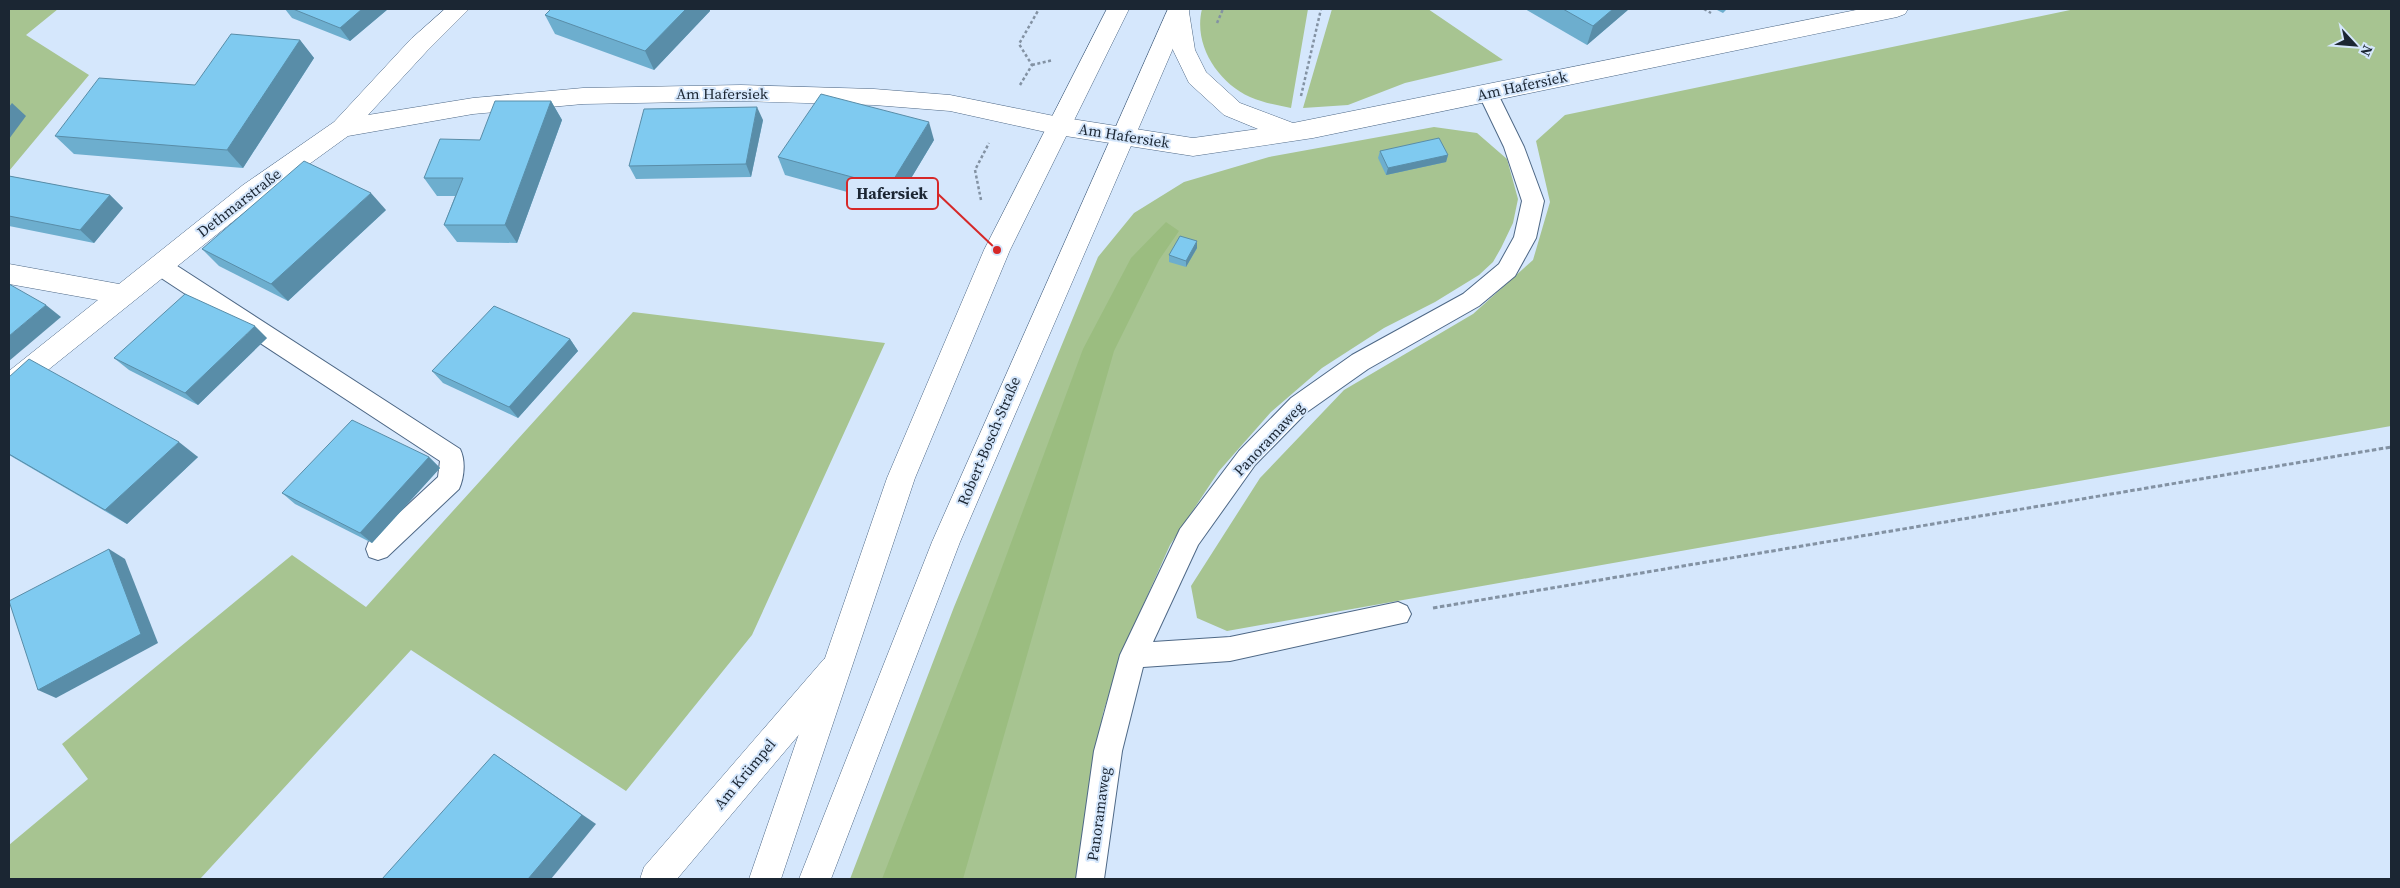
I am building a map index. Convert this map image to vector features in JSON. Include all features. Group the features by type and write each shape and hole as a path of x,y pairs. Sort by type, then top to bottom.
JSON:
{"street":[{"name":"Dethmarstraße","path":"9,386 252,192 342,128 419,45 458,9"},
{"path":"765,879 901,478 997,250 1118,9"},
{"name":"Am Hafersiek","path":"342,128 473,106 583,96 741,93 874,96 950,103 1059,126 1192,147 1302,131 1897,9"},
{"path":"1178,11 1184,50 1197,77 1232,108 1302,131"},
{"name":"Robert-Bosch-Straße","path":"815,879 946,542 1178,11"},
{"path":"9,274 124,295"},
{"name":"Am Krümpel","path":"656,879 835,669"}],"lane":[{"name":"Panoramaweg","path":"1090,879 1108,751 1133,655 1190,537 1247,458 1299,405 1360,362 1471,300 1507,270 1525,238 1533,201 1514,147 1488,93"},
{"path":"160,266 452,456 450,482 378,549"},
{"path":"1133,655 1230,650 1398,614"}],"path":[{"path":"1004,114 1032,64 1019,44 1039,9"},
{"path":"1215,29 1222,9"},
{"path":"1302,131 1301,97 1321,9"},
{"path":"1398,614 2391,447"}],"green space":[{"path":"9,9 58,9 26,35 89,75 9,171"},
{"path":"1202,9 1308,9 1291,108 1250,97 1238,90 1218,72 1205,49 1201,36"},
{"path":"1332,9 1428,9 1503,60 1405,83 1348,105 1303,108"},
{"path":"2075,9 2391,9 2391,426 1227,631 1197,618 1191,586 1260,478 1344,390 1473,314 1533,260 1550,202 1536,141 1565,115"},
{"path":"1434,127 1477,133 1507,159 1518,199 1513,223 1493,262 1479,275 1435,302 1384,328 1322,368 1271,412 1219,471 1170,545 1123,650 1103,713 1077,879 850,879 954,607 1098,257 1134,213 1184,182 1269,157"},
{"path":"1166,222 1179,231 1159,260 1114,351 963,879 882,879 976,637 1083,349 1131,258"},
{"path":"633,312 885,343 752,635 626,791 411,650 200,879 9,879 9,845 88,779 62,744 292,555 366,607"}],"building":[{"path":"293,9 362,9 340,28"},
{"path":"551,9 686,9 645,51 545,15"},
{"path":"1563,9 1613,9 1593,26"},
{"path":"231,34 300,40 227,150 55,136 99,78 195,85"},
{"path":"821,94 929,122 889,187 778,157"},
{"path":"495,101 551,101 505,225 444,225 463,178 424,178 440,139 480,140"},
{"path":"757,107 746,164 629,166 644,109"},
{"path":"1439,138 1448,155 1388,168 1380,151"},
{"path":"304,161 371,193 271,284 202,249"},
{"path":"9,176 110,195 80,230 9,216"},
{"path":"1180,236 1197,241 1186,261 1169,255"},
{"path":"9,284 46,305 9,336"},
{"path":"185,294 255,326 185,393 114,358"},
{"path":"494,306 570,339 509,407 432,371"},
{"path":"29,359 179,442 105,510 9,454 9,377"},
{"path":"352,420 429,457 360,533 282,493"},
{"path":"109,549 141,634 38,690 9,601"},
{"path":"494,754 582,815 528,879 382,879"}],"place":[{"name":"Hafersiek","path":"997,250"}]}
